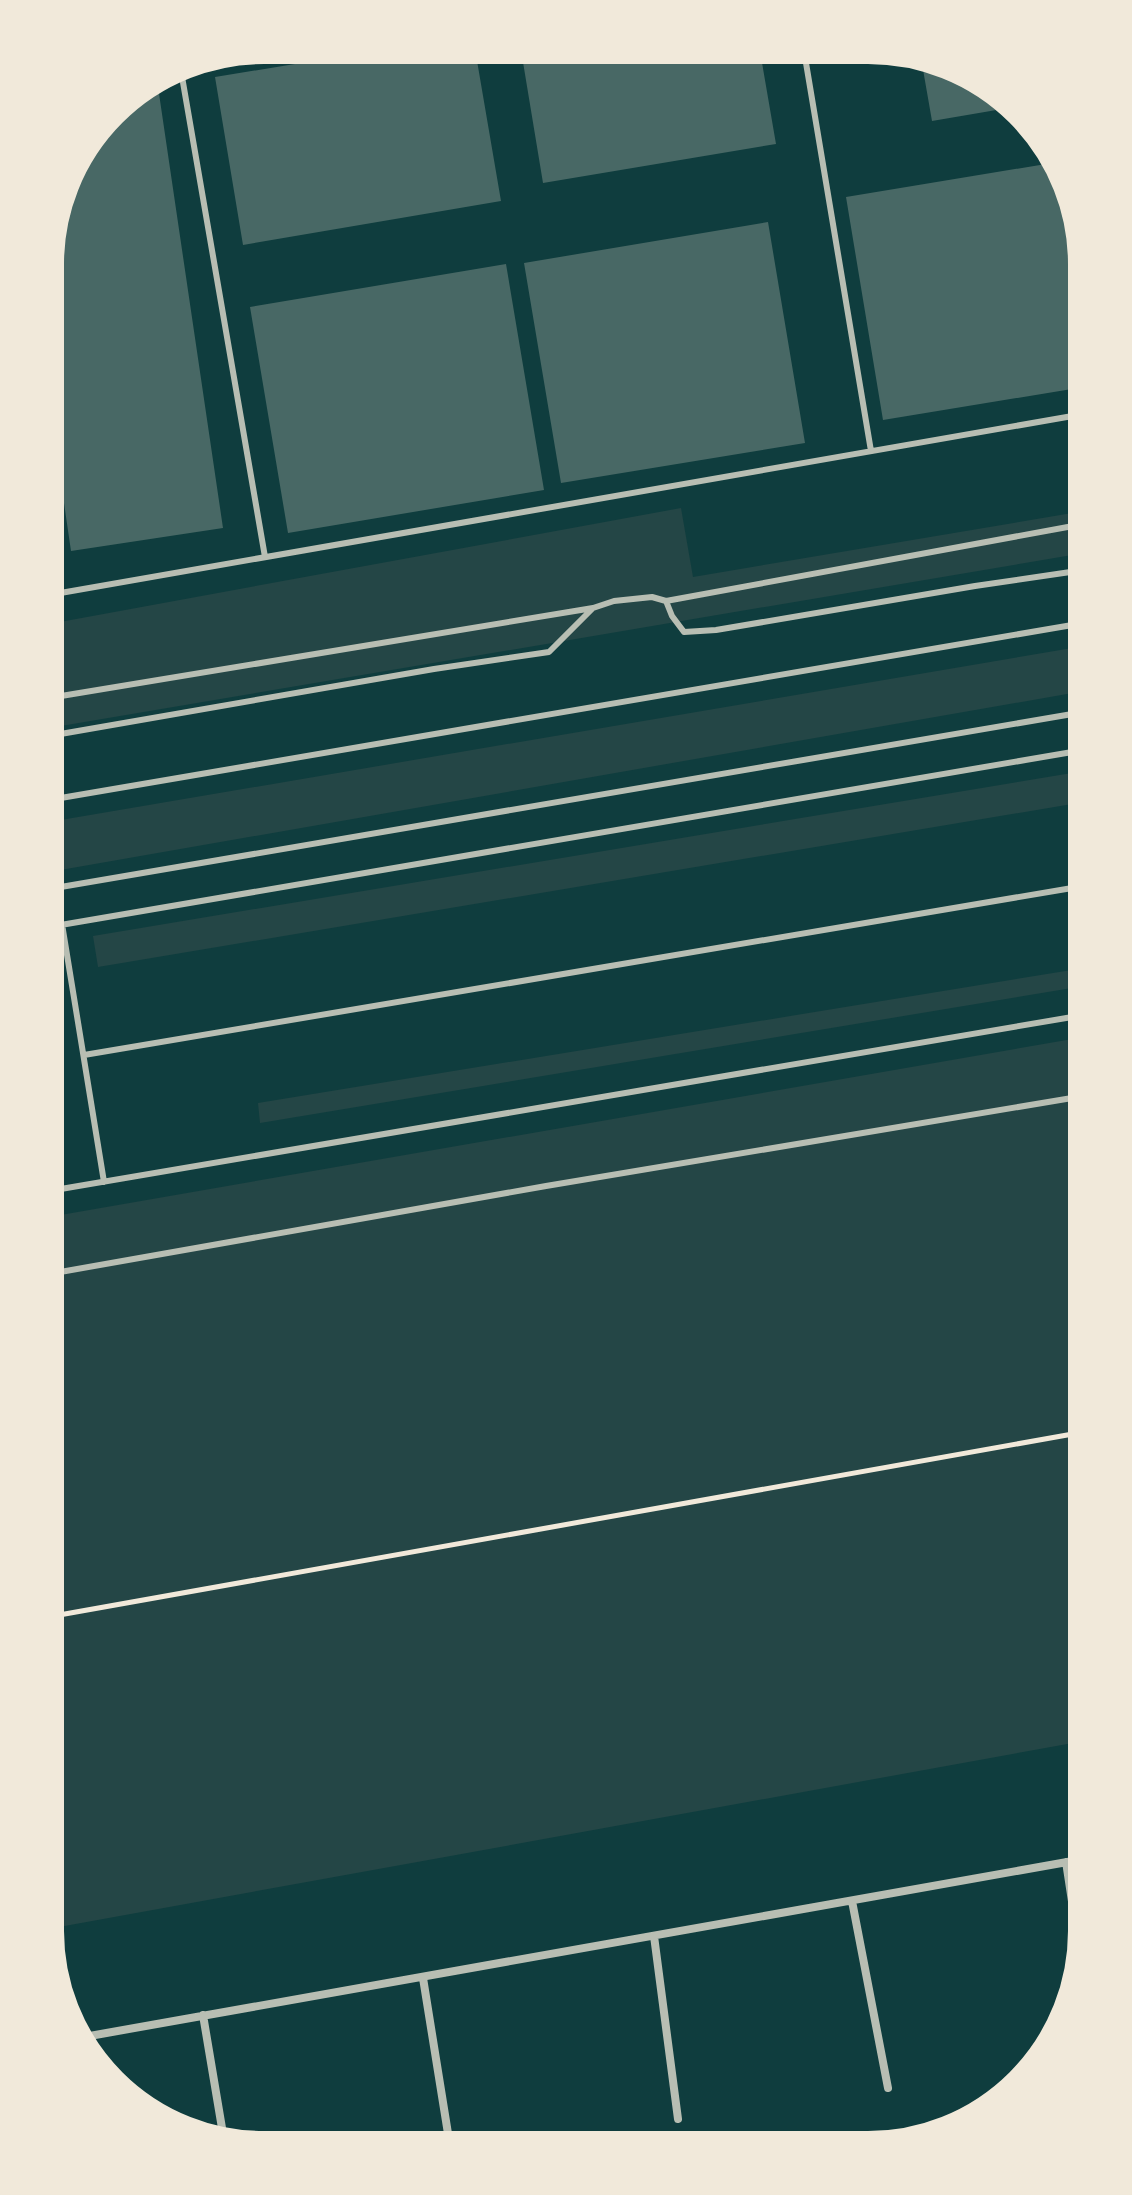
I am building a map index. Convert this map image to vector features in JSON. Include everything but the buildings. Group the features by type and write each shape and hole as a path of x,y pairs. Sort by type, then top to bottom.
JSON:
{"street":[{"path":"92,2036 1070,1861"},
{"path":"1066,1862 1070,1888"},
{"path":"852,1901 888,2088"},
{"path":"654,1936 678,2119"},
{"path":"423,1978 448,2133"},
{"path":"203,2015 222,2128"}],"lane":[{"path":"806,62 871,451"},
{"path":"182,79 265,557"},
{"path":"62,593 1070,416"},
{"path":"62,696 593,608 614,601 652,597 666,601 1070,527"},
{"path":"666,601 684,632 716,630 1070,572"},
{"path":"62,734 549,652 593,608"},
{"path":"62,798 1070,625"},
{"path":"62,887 1070,714"},
{"path":"104,1182 62,924 1070,752"},
{"path":"84,1055 1070,888"},
{"path":"62,1189 1070,1017"},
{"path":"62,1272 1070,1098"}],"path":[{"path":"62,1614 1070,1434"}],"shaded area":[{"path":"681,508 693,577 1070,513 1070,555 62,726 62,622"},
{"path":"1070,648 1070,693 62,870 62,820"},
{"path":"1070,773 1070,804 98,967 93,936"},
{"path":"1070,970 1070,988 260,1123 258,1103"},
{"path":"1070,1039 1070,1744 62,1926 62,1215"}]}
